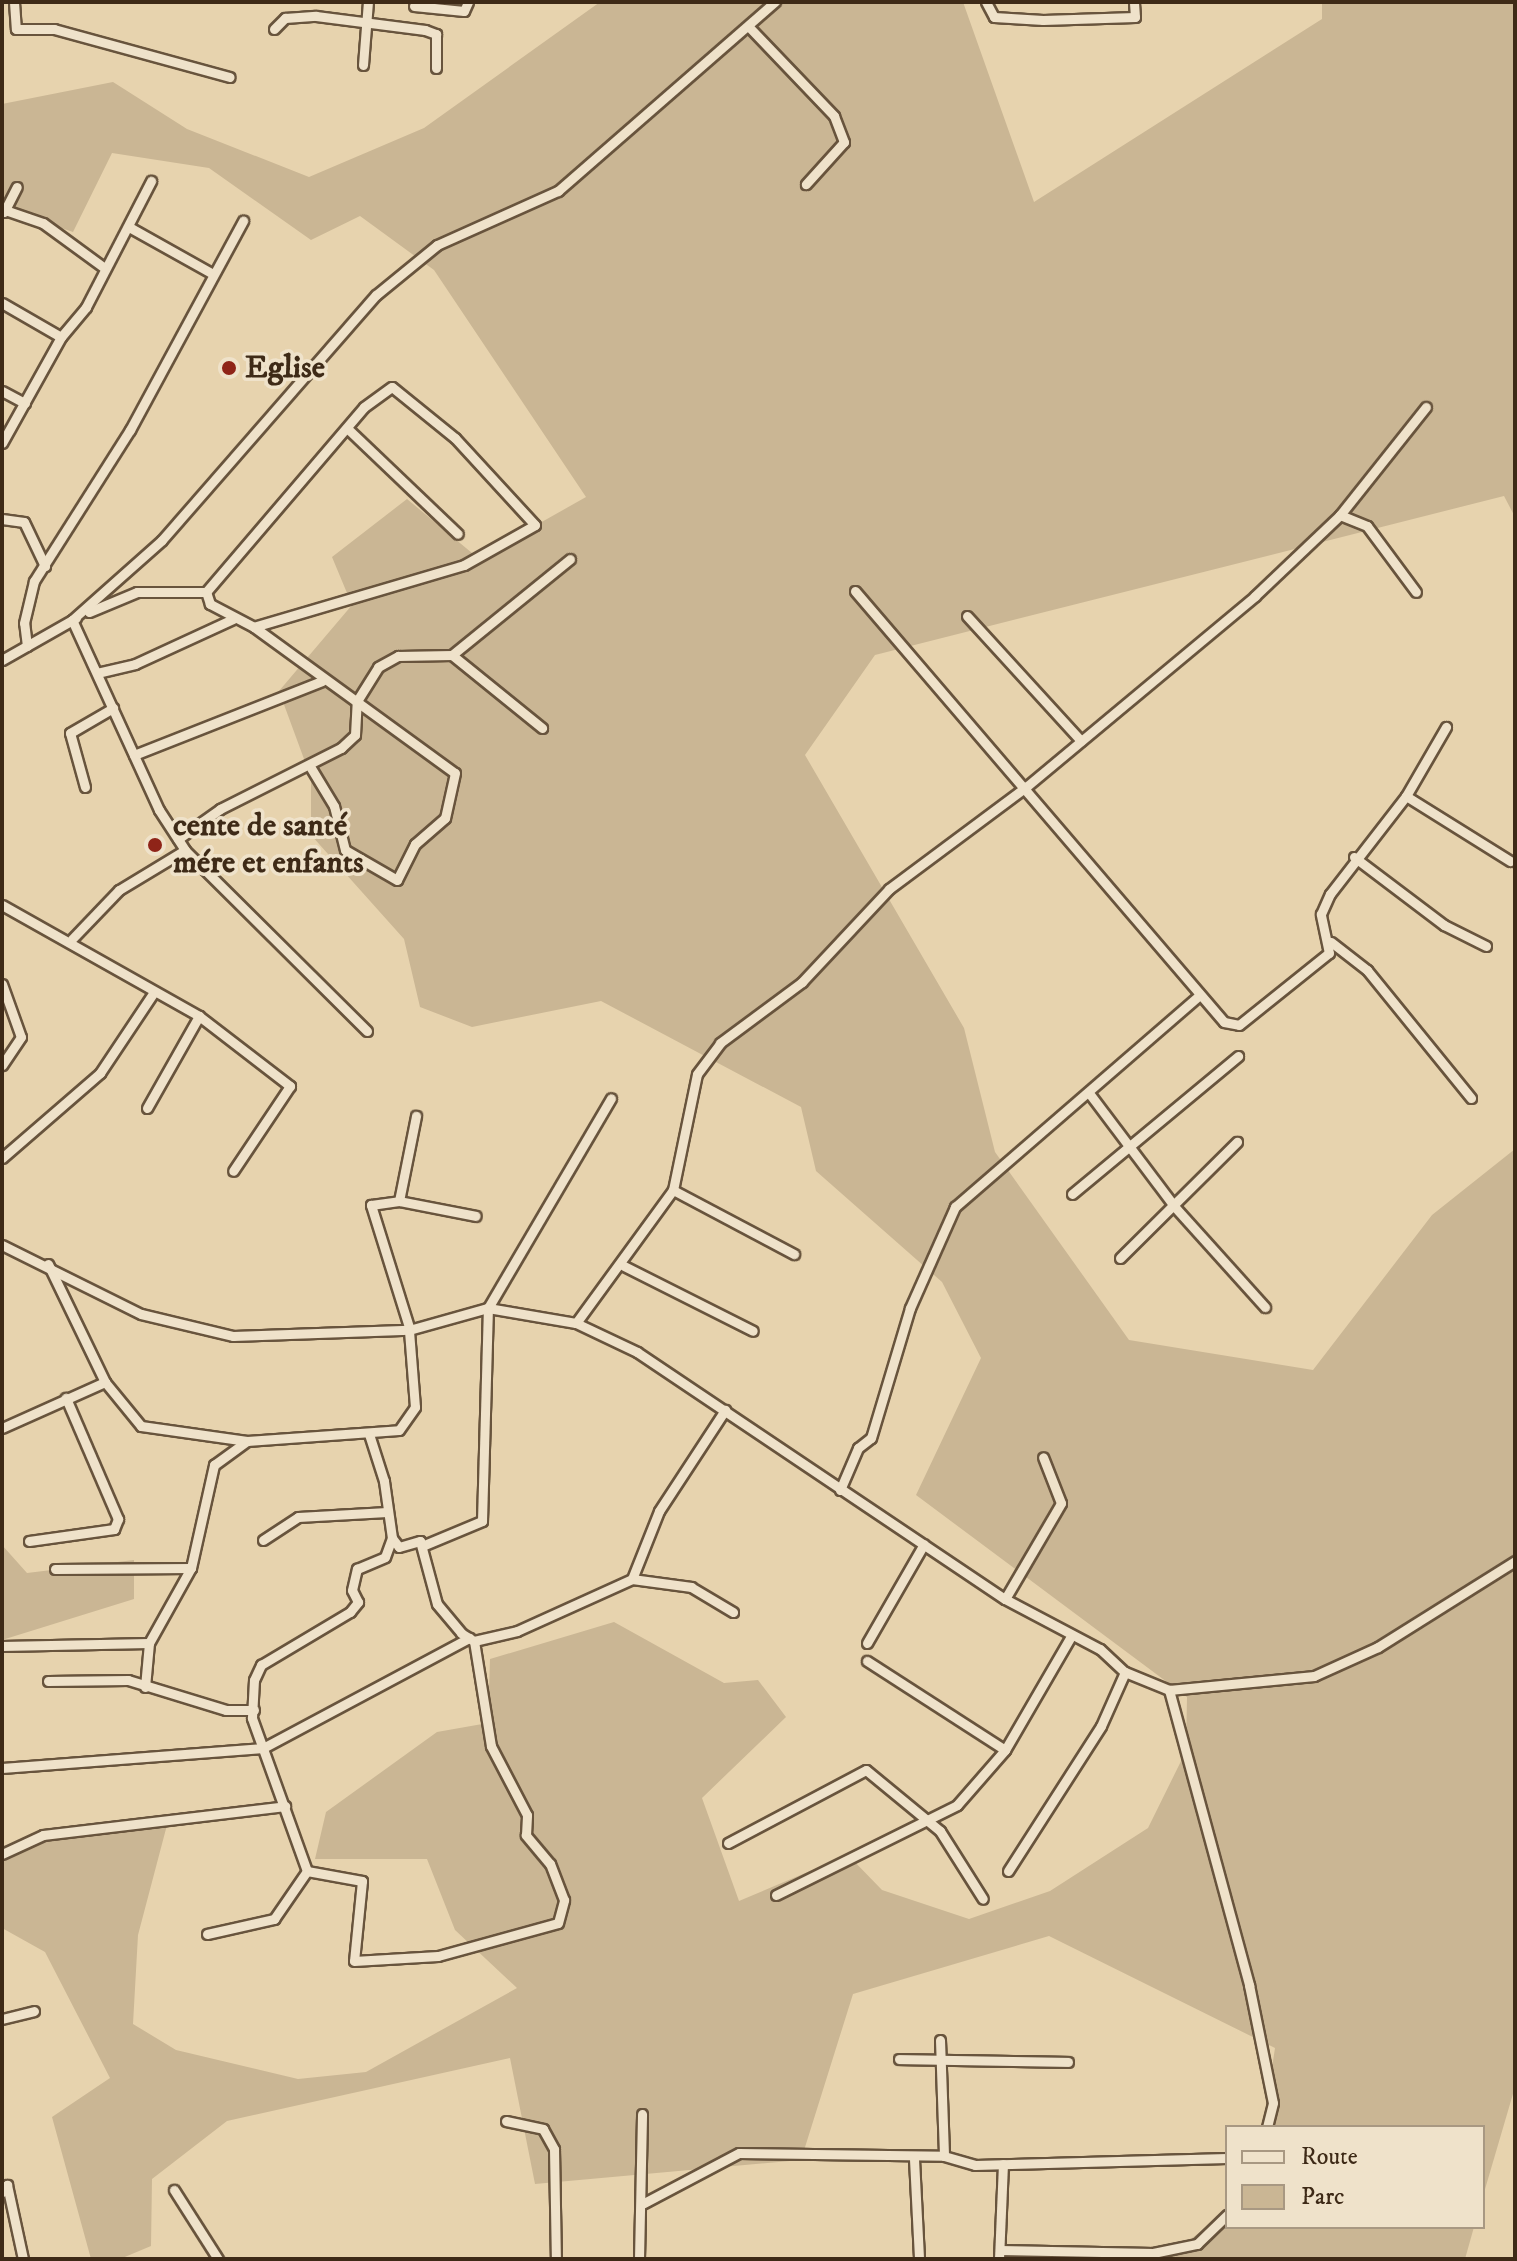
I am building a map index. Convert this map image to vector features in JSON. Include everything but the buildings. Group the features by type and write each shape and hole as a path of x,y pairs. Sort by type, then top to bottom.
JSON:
{"street":[{"path":"14,2 16,29 54,29 230,77"},
{"path":"363,65 368,2"},
{"path":"414,6 464,11 468,2"},
{"path":"72,620 162,540 376,295 437,245 558,191 750,28 775,2"},
{"path":"986,2 994,17 1043,20 1135,17 1134,2"},
{"path":"274,29 289,17 366,21 436,34 436,68"},
{"path":"750,28 834,116 844,142 806,184"},
{"path":"2,443 61,337 86,307 102,266 129,227 151,181"},
{"path":"17,187 3,213 43,223 102,266"},
{"path":"27,646 24,623 45,566 243,221"},
{"path":"129,227 213,274"},
{"path":"2,303 61,337"},
{"path":"206,592 347,428 382,392 399,387 535,525 464,565 254,627"},
{"path":"2,391 25,403"},
{"path":"576,1323 624,1266 673,1190 697,1074 720,1043 802,982 889,889 1026,787 1172,670 1340,515 1426,407"},
{"path":"347,428 458,534"},
{"path":"1340,515 1367,526 1416,592"},
{"path":"2,519 24,522 45,566"},
{"path":"178,839 220,809 311,768 355,735 357,701 383,663 452,655 570,559"},
{"path":"855,591 1026,787 1224,1022 1239,1025 1329,953 1331,942 1321,914 1354,857 1406,796 1446,727"},
{"path":"2,660 72,620 137,592 206,592 233,619 254,627 322,681 357,701 455,773 445,818 427,829 397,880 345,850 334,806 311,768"},
{"path":"967,616 1081,741"},
{"path":"97,673 135,664 233,619"},
{"path":"72,620 134,755 185,850 367,1031"},
{"path":"452,655 542,728"},
{"path":"134,755 322,681"},
{"path":"85,787 70,733 113,708"},
{"path":"1406,796 1510,861"},
{"path":"72,939 119,890 185,850"},
{"path":"1354,857 1444,925 1486,946"},
{"path":"2,905 72,939 154,992 199,1016 290,1086 233,1171"},
{"path":"1331,942 1367,970 1471,1098"},
{"path":"2,984 21,1037 2,1065"},
{"path":"2,1158 100,1073 154,992"},
{"path":"840,1490 858,1448 871,1438 910,1308 955,1207 1200,995"},
{"path":"147,1108 199,1016"},
{"path":"1072,1194 1238,1056"},
{"path":"1089,1093 1174,1206 1265,1307"},
{"path":"369,1434 392,1538 399,1547 422,1546 482,1521 488,1308 611,1098"},
{"path":"399,1201 416,1116"},
{"path":"1120,1258 1237,1142"},
{"path":"673,1190 794,1254"},
{"path":"48,1262 105,1382 141,1426 247,1441 369,1434 399,1430 415,1407 409,1329 370,1215 378,1201 399,1201 476,1216"},
{"path":"2,1245 48,1262 141,1314 233,1336 409,1329 488,1308 576,1323 637,1352 1005,1599 1070,1638 1100,1649 1125,1672 1169,1690 1314,1676 1378,1647 1515,1561"},
{"path":"624,1266 753,1331"},
{"path":"2,1428 105,1382"},
{"path":"29,1541 114,1529 118,1519 66,1398"},
{"path":"632,1579 659,1511 725,1410"},
{"path":"145,1687 149,1643 191,1568 214,1465 247,1441"},
{"path":"1005,1599 1061,1503 1043,1457"},
{"path":"263,1540 298,1517 387,1512"},
{"path":"307,1871 263,1748 254,1710 261,1665 350,1612 358,1602 352,1590 357,1569 385,1557 392,1538"},
{"path":"867,1643 924,1544"},
{"path":"307,1871 362,1881 354,1961 438,1956 558,1923 564,1900 550,1864 526,1835 527,1815 491,1746 471,1640 437,1604 422,1546"},
{"path":"55,1569 191,1568"},
{"path":"2,1768 263,1748 471,1640 544,1621 632,1579 691,1587 733,1612"},
{"path":"776,1895 929,1824 957,1805 1005,1750 1070,1638"},
{"path":"2,1646 149,1643"},
{"path":"867,1661 1005,1750"},
{"path":"1008,1871 1101,1726 1125,1672"},
{"path":"48,1681 128,1680 226,1710 254,1710"},
{"path":"1169,1690 1249,1985 1273,2103 1268,2125"},
{"path":"728,1843 866,1770 929,1824 983,1899"},
{"path":"2,1854 43,1835 285,1806"},
{"path":"207,1934 274,1919 307,1871"},
{"path":"2,2019 34,2011"},
{"path":"940,2040 944,2156"},
{"path":"899,2059 1068,2062"},
{"path":"639,2259 644,2203 642,2114"},
{"path":"506,2121 543,2129 554,2149 556,2259"},
{"path":"644,2203 739,2153 914,2159 944,2156 1003,2164 1225,2158"},
{"path":"914,2159 919,2259"},
{"path":"1003,2164 1000,2255 1153,2253 1197,2244 1225,2217"},
{"path":"2,2192 7,2185 23,2259"},
{"path":"174,2190 218,2259"}],"green space":[{"path":"600,2 963,2 1034,202 1322,19 1322,2 1515,2 1515,517 1504,496 875,655 805,755 964,1028 995,1152 1129,1340 1313,1370 1432,1215 1515,1149 1515,2087 1485,2189 1485,2125 1263,2125 1275,2048 1049,1936 853,1994 801,2160 535,2184 510,2058 227,2121 152,2179 151,2246 120,2259 91,2259 52,2117 110,2078 45,1952 2,1928 2,1846 167,1825 138,1935 133,2024 176,2050 298,2079 366,2072 517,1988 455,1930 427,1859 315,1859 326,1812 437,1732 488,1723 490,1659 614,1622 724,1683 758,1680 786,1717 702,1798 739,1901 848,1855 882,1890 969,1919 1050,1891 1148,1828 1186,1751 1187,1697 916,1495 981,1358 942,1282 816,1171 801,1107 601,1001 472,1027 420,1007 404,939 311,835 311,778 279,691 352,605 332,557 407,499 478,558 586,497 434,270 360,216 311,240 209,168 112,153 73,232 2,208 2,104 113,82 187,129 309,177 424,128"},
{"path":"2,1545 27,1573 134,1560 134,1599 2,1640"},
{"path":"1225,2213 1225,2229 1473,2229 1465,2259 1165,2259"}],"place":[{"name":"Eglise","path":"229,368"},
{"name":"cente de santé mére et enfants","path":"155,845"}]}
